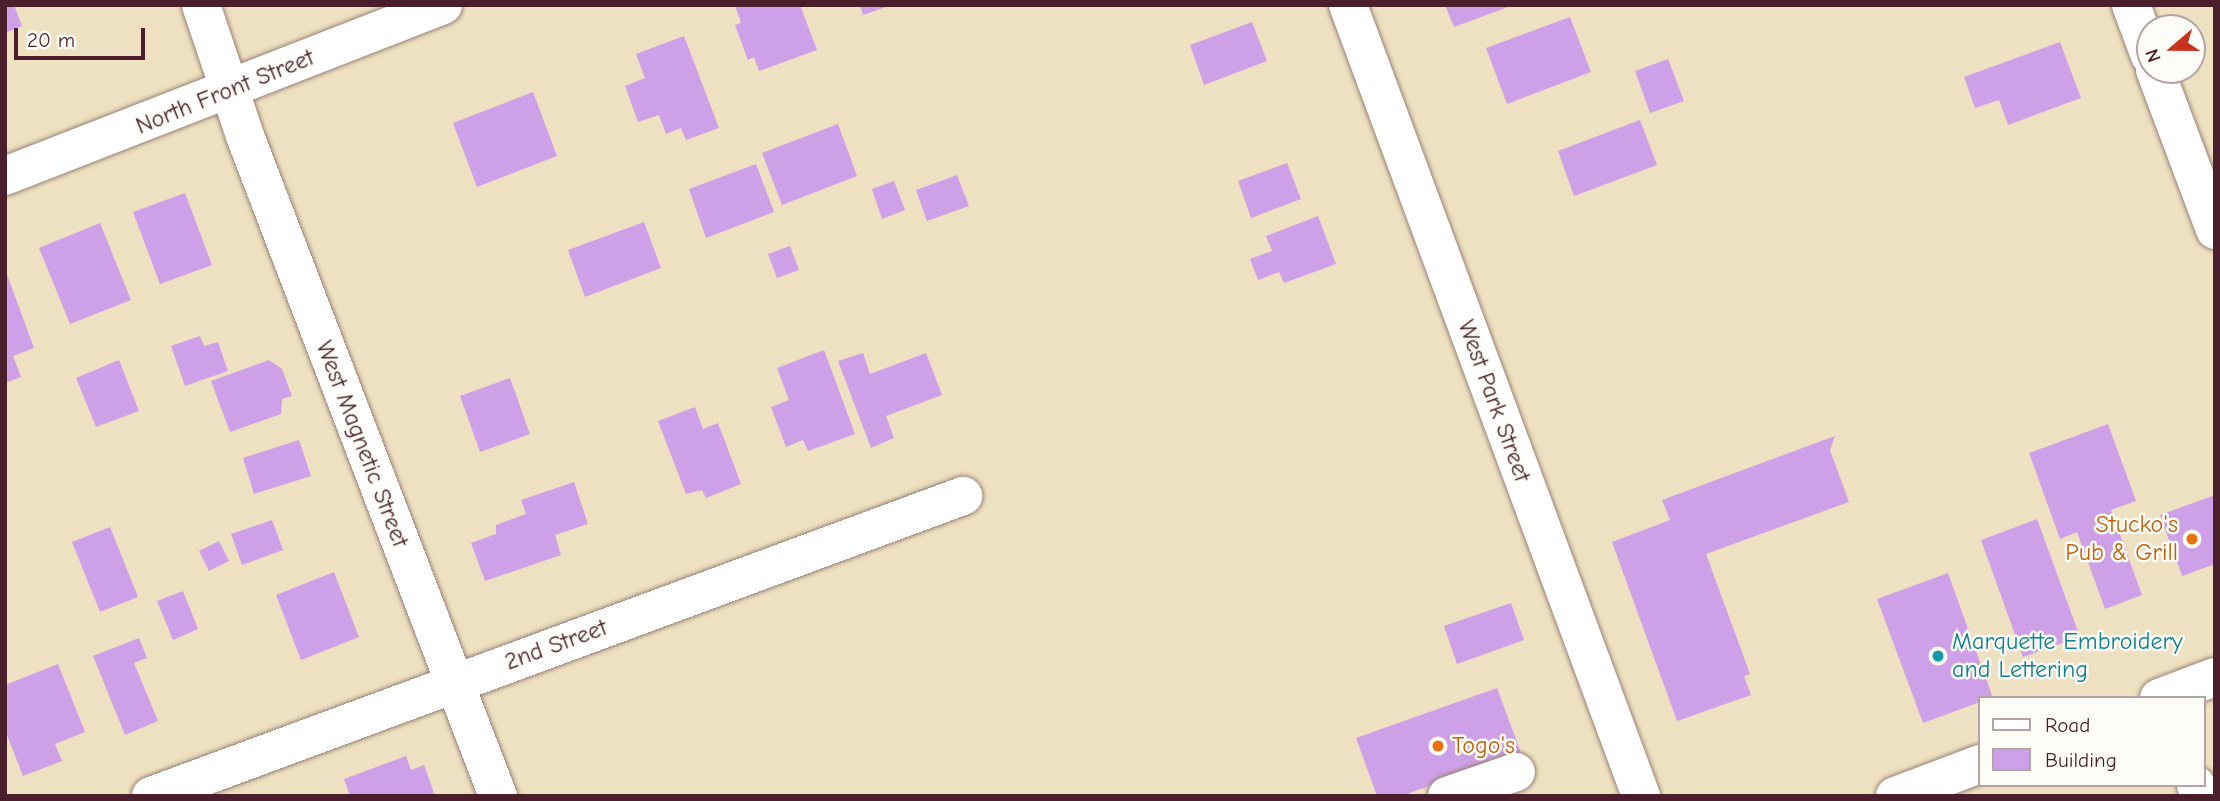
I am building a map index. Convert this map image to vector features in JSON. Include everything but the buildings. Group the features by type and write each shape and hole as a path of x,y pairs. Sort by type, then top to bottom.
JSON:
{"street":[{"name":"West Magnetic Street","path":"201,5 230,90 453,684 498,796"},
{"name":"North Front Street","path":"5,176 443,5"},
{"name":"West Park Street","path":"1348,5 1641,796"},
{"path":"2160,84 2215,230"},
{"name":"2nd Street","path":"151,796 963,496"},
{"path":"2164,696 2215,677"},
{"path":"1895,796 1979,764"},
{"path":"1447,796 1516,772"}],"place":[{"name":"Stucko's Pub & Grill","path":"2192,539"},
{"name":"Marquette Embroidery and Lettering","path":"1938,656"},
{"name":"Togo's","path":"1438,746"}]}
